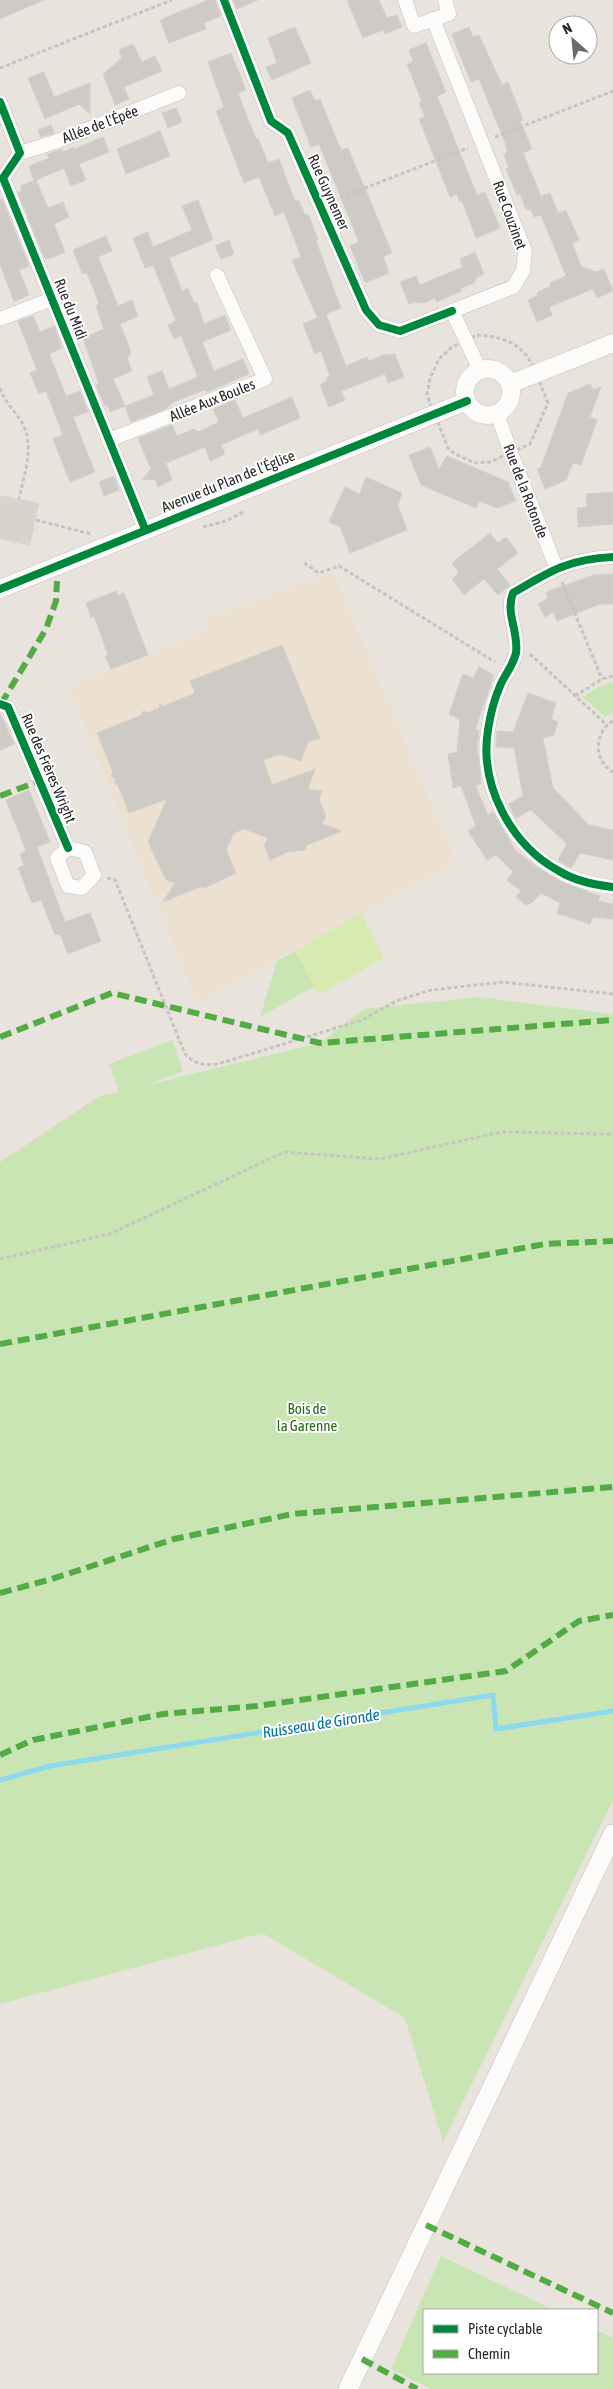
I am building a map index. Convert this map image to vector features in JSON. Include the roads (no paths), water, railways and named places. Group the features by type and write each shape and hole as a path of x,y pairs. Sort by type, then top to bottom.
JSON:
{"main road":[{"path":"348,2389 613,1834"}],"street":[{"name":"Rue Guynemer","path":"224,0 271,121 288,133 366,310 379,325 400,331 452,311"},
{"path":"405,0 414,26 449,14 445,0"},
{"name":"Rue Couzinet","path":"433,19 525,250 523,271 513,287 452,311"},
{"name":"Allée de l'Épée","path":"20,153 55,142 179,93"},
{"path":"0,102 20,153"},
{"name":"Rue du Midi","path":"20,153 4,178 145,529"},
{"name":"Allée Aux Boules","path":"109,440 265,379 217,275"},
{"path":"0,319 52,299"},
{"path":"452,311 464,341 480,370"},
{"path":"510,384 613,343"},
{"path":"488,369 501,373 510,384 511,398 504,410 497,414 483,415 470,407 467,401 465,394 469,379 480,370 488,369"},
{"name":"Avenue du Plan de l'Église","path":"0,589 145,529 467,401"},
{"name":"Rue de la Rotonde","path":"497,414 556,567"},
{"path":"613,557 588,558 556,567 513,593 510,601 510,612 516,641 513,664 500,685 492,710 486,756 490,780 504,817 520,840 537,856 559,871 580,880 613,887"},
{"name":"Rue des Frères Wright","path":"0,704 8,707 68,848"},
{"path":"68,848 85,852 94,875 82,888 68,886 57,858 68,848"}],"waterway":[{"name":"Ruisseau de Gironde","path":"0,1780 50,1766 493,1695 496,1729 613,1711"}],"park label":[{"name":"Bois de la Garenne","path":"307,1416"}]}
